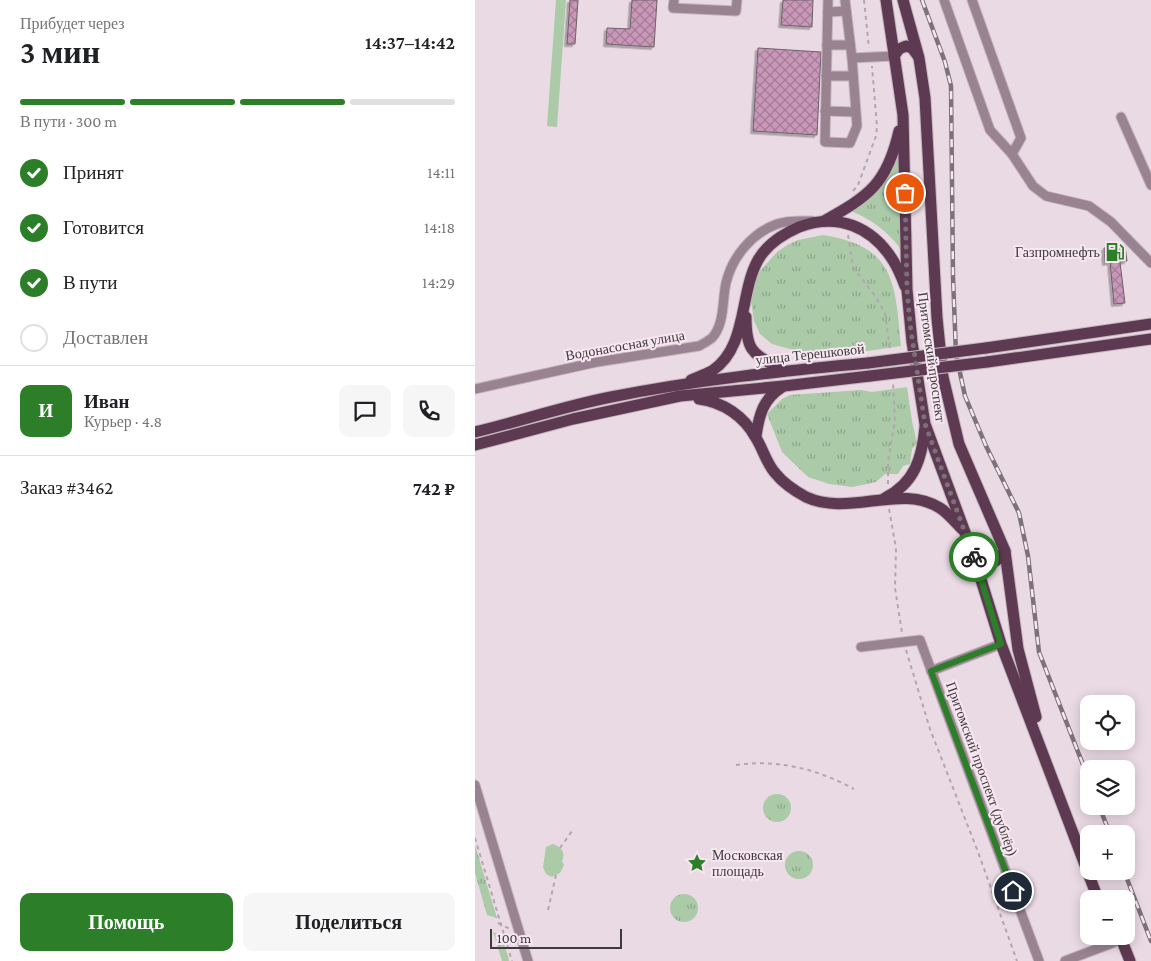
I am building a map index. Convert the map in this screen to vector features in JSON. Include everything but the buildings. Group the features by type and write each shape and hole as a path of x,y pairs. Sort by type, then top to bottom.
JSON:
{"main road":[{"name":"Притомский проспект","path":"886,0 903,115 907,290 912,342 925,424 973,554 1001,644 1095,890"},
{"name":"Притомский проспект","path":"903,0 919,58 925,98 937,318 943,377 959,444 1005,551 1018,649 1034,712 1080,831"},
{"path":"894,56 899,49 906,46 912,48 919,58"},
{"path":"824,221 863,198 880,180 895,147 903,115"},
{"path":"679,391 713,370 725,359 734,344 750,278 758,259 769,246 787,232 807,224 824,221 847,223 856,226 870,235 894,262 907,290"},
{"path":"747,293 746,331 753,351 758,357 784,371"},
{"name":"улица Терешковой","path":"475,445 679,391 784,371 868,363 986,348 1151,324"},
{"name":"улица Терешковой","path":"475,432 604,399 679,391 784,386 987,362 1151,339"},
{"path":"756,436 758,420 764,406 772,394 784,386"},
{"path":"679,391 723,405 740,417 756,436 775,474 792,488 808,497 823,503 845,504 920,501 935,505 945,512 966,535"},
{"path":"885,503 913,474 923,452 925,424"},
{"path":"973,554 978,561 983,564 989,564 1001,557 1005,551"},
{"path":"1118,945 1122,961"},
{"path":"1120,945 1130,961"}],"street":[{"path":"674,0 673,8 736,11 737,0"},
{"path":"828,0 825,142 850,143 857,126 845,0"},
{"path":"944,0 990,130 1012,154 1033,186 1046,196 1089,206 1111,222 1151,263"},
{"path":"972,0 1021,138 1012,154"},
{"path":"827,12 846,11"},
{"path":"827,45 850,45"},
{"path":"852,58 894,56"},
{"path":"826,76 853,76"},
{"path":"825,111 855,112"},
{"path":"1121,117 1151,184"},
{"name":"Водонасосная улица","path":"475,390 597,362 699,346 712,338 723,311 725,285 729,273 735,259 752,240 761,232 778,224 796,220 824,221"},
{"name":"Притомский проспект (дублёр)","path":"904,642 920,640 1039,961"},
{"path":"861,647 904,642"},
{"path":"931,671 1001,644"},
{"path":"475,785 528,961"},
{"path":"1065,961 1100,945"}],"path":[{"path":"864,0 869,48"},
{"path":"849,207 851,195 858,185 876,136 877,127 871,66"},
{"path":"885,503 896,548 895,588 904,642 930,729 978,852 1017,961"},
{"path":"735,765 766,763 803,768 820,773 854,789"},
{"path":"561,848 572,831"},
{"path":"475,838 512,961"},
{"path":"548,910 556,875"}],"green space":[{"path":"556,0 566,0 557,127 547,126"},
{"path":"898,150 900,162 900,248 878,226 851,211"},
{"path":"823,235 847,240 865,248 878,259 887,271 897,304 901,346 834,356 801,352 772,344 760,334 754,321 751,300 755,282 760,271 777,252 789,244 798,240"},
{"path":"907,387 917,443 912,449 910,464 903,466 898,474 885,474 876,482 852,487 829,484 808,477 782,452 767,414 782,399 790,395 861,390 872,392"},
{"path":"777,794 787,798 791,808 787,818 777,822 767,818 763,808 767,798"},
{"path":"553,844 562,850 564,865 560,873 552,877 546,874 543,867 546,847"},
{"path":"475,845 497,918 487,915 475,873"},
{"path":"799,851 809,855 813,865 809,875 799,879 789,875 785,865 789,855"},
{"path":"684,894 694,898 698,908 694,918 684,922 674,918 670,908 674,898"},
{"path":"493,932 502,936 509,961 502,961"}],"railway":[{"path":"922,0 945,62 951,86 953,277 956,354 965,396 986,446 1019,513 1028,556 1039,652 1081,760"},
{"path":"1103,815 1106,825"},
{"path":"1127,880 1151,941"}],"way so far":[{"path":"905,193 907,290 912,342 925,424 974,557"}],"place":[{"name":"Газпромнефть","path":"1115,252"},
{"name":"Московская площадь","path":"697,863"}],"route":[{"path":"974,557 1001,644 931,671 1013,891"}]}
